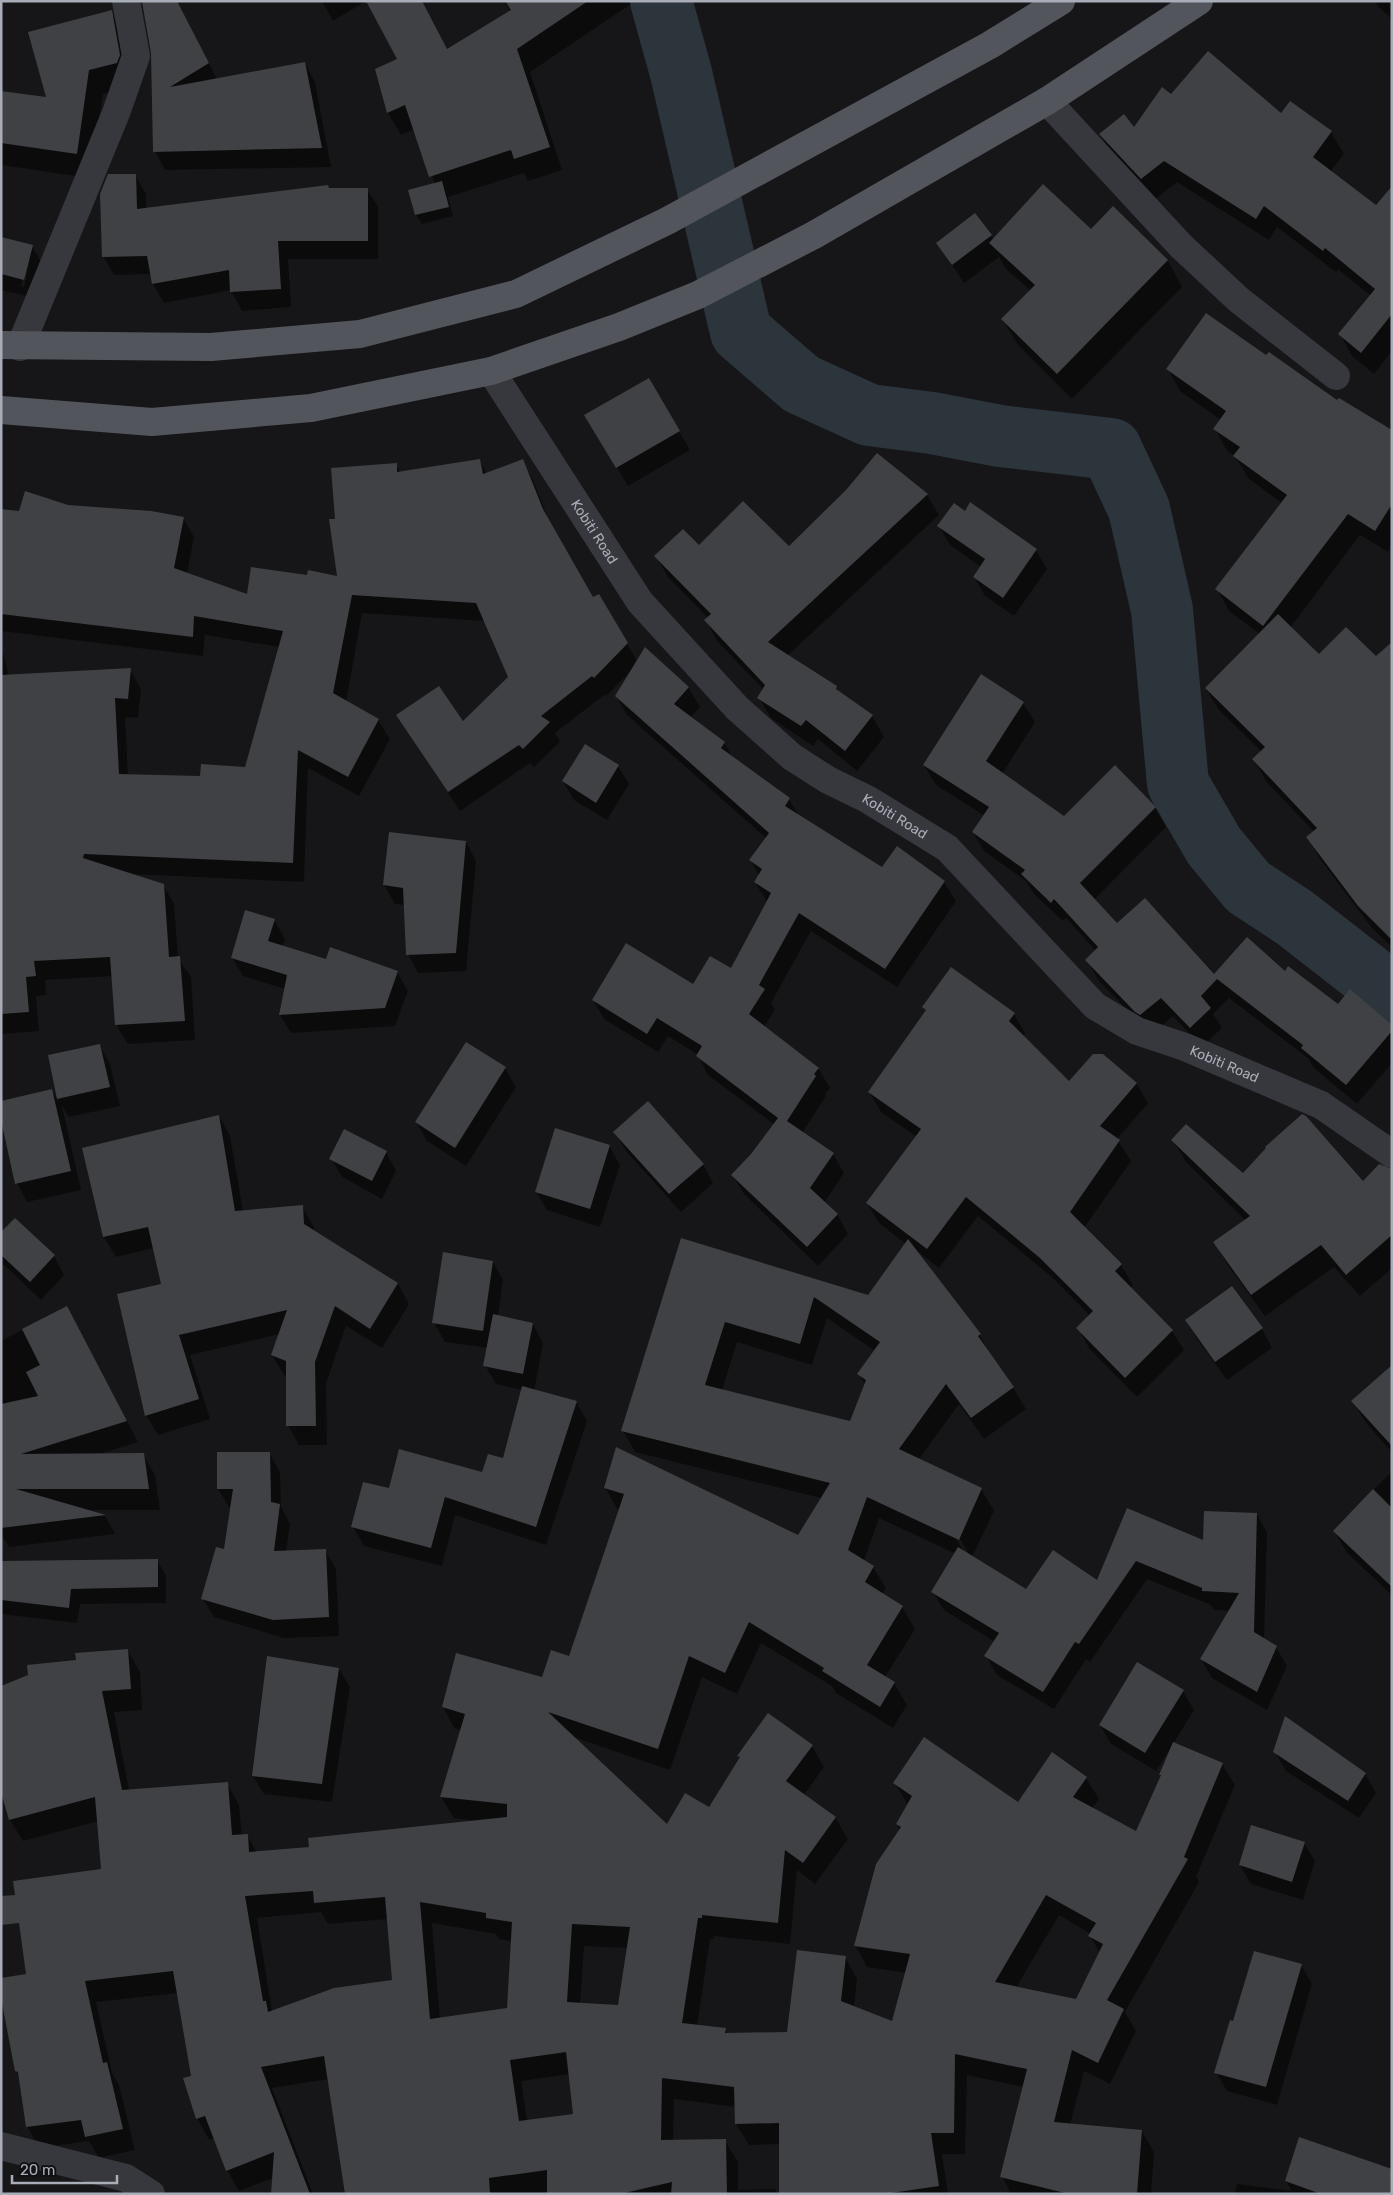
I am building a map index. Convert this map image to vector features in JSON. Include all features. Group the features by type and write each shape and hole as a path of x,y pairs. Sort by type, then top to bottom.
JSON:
{"main road":[{"path":"11,346 211,347 360,334 516,294 667,222 990,45 1061,1"},
{"path":"1,410 152,422 311,408 491,371 619,327 698,295 814,235 1048,101 1199,1"}],"street":[{"path":"11,346 116,113 136,56 126,1"},
{"path":"1048,101 1181,246 1240,300 1336,376"},
{"name":"Kobiti Road","path":"491,371 640,602 737,708 786,751 828,780 867,799 947,848 1095,1006 1138,1031 1185,1047 1321,1105 1392,1154"},
{"path":"1,2146 126,2178 151,2194"}],"building":[{"path":"177,1 209,63 170,87 305,62 322,148 153,152 151,53 142,2"},
{"path":"366,1 422,1 447,49 511,10 505,1 588,1 517,49 550,147 514,159 511,150 429,177 405,105 387,113 375,69 397,59"},
{"path":"112,10 120,55 117,63 89,70 77,154 1,143 1,91 46,97 28,32"},
{"path":"1208,51 1281,113 1290,101 1332,131 1313,157 1376,205 1392,186 1392,314 1361,353 1338,334 1375,289 1325,248 1323,251 1264,206 1256,219 1164,161 1141,179 1099,134 1124,114 1134,127 1162,87 1171,94"},
{"path":"108,174 136,174 137,209 328,185 329,188 368,188 368,241 278,241 281,289 230,292 229,270 152,284 147,256 102,257 100,194"},
{"path":"442,181 449,207 415,215 408,190"},
{"path":"1043,184 1091,229 1113,206 1168,260 1057,374 1001,319 1035,285 989,243"},
{"path":"975,213 992,235 952,265 936,243"},
{"path":"1,237 33,245 24,280 1,274"},
{"path":"1206,313 1266,355 1269,352 1337,400 1339,398 1392,430 1392,504 1375,531 1348,514 1263,626 1215,589 1287,495 1233,456 1240,447 1213,429 1226,411 1166,369"},
{"path":"649,378 680,431 616,468 584,415"},
{"path":"877,453 928,494 768,642 837,686 836,689 873,715 845,751 806,720 801,726 757,698 765,685 704,620 711,614 654,556 683,529 699,545 743,501 789,546 846,490"},
{"path":"480,459 483,474 523,459 543,509 593,597 599,594 628,643 594,678 592,676 541,716 550,722 523,749 519,745 448,792 396,715 439,686 463,721 508,677 476,603 352,595 333,693 379,719 348,777 298,750 293,863 84,854 83,858 164,884 169,957 180,956 185,1021 115,1025 110,957 34,961 36,976 26,977 29,1012 1,1014 1,675 131,668 128,699 115,698 119,774 200,776 201,764 245,767 283,631 194,616 193,637 1,614 1,509 19,511 25,491 68,505 151,511 184,517 174,568 247,594 251,567 307,575 308,570 337,576 329,519 335,519 331,468 397,463 397,472"},
{"path":"970,502 1037,549 1003,598 973,577 985,559 937,526 954,503 965,511"},
{"path":"1278,614 1319,654 1346,627 1376,656 1392,642 1392,940 1358,906 1306,837 1317,828 1252,759 1265,747 1205,688"},
{"path":"645,647 689,687 674,704 725,742 721,748 790,798 785,806 882,867 897,846 945,881 885,969 799,913 759,985 765,989 749,1014 819,1068 814,1074 816,1076 787,1121 834,1153 810,1188 838,1214 807,1247 731,1175 751,1154 778,1118 696,1056 702,1046 657,1018 647,1034 592,1000 626,943 693,984 710,956 731,968 771,893 754,882 762,869 749,860 769,833 615,696"},
{"path":"981,674 1024,702 986,761 1064,816 1115,765 1156,807 1080,883 1117,923 1145,898 1214,974 1247,937 1285,971 1288,966 1338,1004 1350,989 1392,1025 1392,1031 1346,1085 1301,1048 1303,1045 1217,979 1201,996 1211,1008 1190,1028 1161,998 1140,1015 1135,1012 1085,960 1098,947 1054,899 1051,903 1021,874 1025,870 972,832 989,807 923,765"},
{"path":"585,744 619,765 596,803 562,781"},
{"path":"389,832 466,841 456,953 406,955 403,888 383,885"},
{"path":"245,910 275,919 268,941 326,959 330,947 398,971 385,1008 279,1015 287,975 231,958"},
{"path":"951,967 1015,1013 1009,1021 1069,1081 1093,1054 1103,1054 1137,1083 1100,1126 1120,1140 1070,1212 1122,1264 1115,1271 1173,1330 1125,1378 1076,1328 1093,1311 1040,1258 966,1197 927,1249 866,1203 921,1129 868,1092 926,1010 922,1007"},
{"path":"466,1042 506,1067 455,1148 415,1122"},
{"path":"100,1044 110,1087 57,1099 48,1055"},
{"path":"52,1089 71,1171 15,1184 1,1120 1,1101"},
{"path":"648,1101 704,1164 669,1194 613,1132"},
{"path":"1302,1114 1306,1116 1363,1181 1379,1164 1392,1169 1392,1235 1346,1275 1321,1245 1251,1295 1213,1242 1250,1216 1171,1140 1186,1124 1243,1173 1265,1147"},
{"path":"219,1115 235,1211 303,1205 304,1224 398,1283 370,1329 335,1306 315,1362 316,1426 286,1426 286,1361 271,1355 287,1310 179,1335 199,1399 145,1416 117,1294 161,1284 148,1227 103,1237 82,1148"},
{"path":"555,1128 610,1145 590,1209 535,1192"},
{"path":"344,1129 387,1151 372,1181 329,1159"},
{"path":"15,1218 55,1255 30,1282 1,1255 1,1232"},
{"path":"681,1238 868,1295 908,1239 981,1334 978,1336 1014,1387 971,1418 946,1384 899,1449 982,1488 959,1540 867,1497 848,1550 874,1566 865,1582 903,1606 867,1665 895,1682 880,1707 822,1671 824,1668 749,1622 725,1673 689,1656 658,1749 548,1712 667,1824 685,1793 709,1807 740,1757 737,1756 768,1713 813,1745 786,1781 836,1817 803,1863 785,1850 778,1923 702,1915 702,1918 698,1918 682,2023 726,2028 725,2033 787,2032 797,1950 846,1956 841,2001 892,2021 910,1954 854,1946 876,1864 901,1827 896,1824 912,1796 893,1783 924,1737 1018,1802 1052,1752 1087,1777 1073,1797 1136,1831 1161,1775 1159,1775 1173,1742 1223,1763 1184,1857 1188,1859 1107,2000 1124,2009 1098,2063 1072,2050 1054,2122 1142,2130 1137,2194 1069,2194 1000,2177 1027,2069 955,2054 954,2133 931,2133 939,2186 884,2194 779,2194 779,2123 735,2124 734,2087 662,2078 661,2140 726,2139 727,2194 671,2194 672,2182 620,2194 547,2194 547,2170 489,2178 490,2194 345,2194 324,2056 261,2067 310,2194 271,2194 274,2152 226,2171 205,2116 196,2119 183,2078 191,2076 173,1971 85,1981 103,2063 107,2062 123,2129 85,2137 81,2120 26,2127 18,2072 15,2071 1,1998 1,1978 26,1974 19,1923 1,1925 1,1896 15,1895 13,1881 101,1869 95,1797 9,1820 1,1792 1,1686 28,1675 27,1665 76,1660 75,1653 128,1649 131,1689 102,1691 122,1790 228,1782 232,1835 248,1834 249,1852 309,1847 308,1838 507,1817 507,1804 440,1797 465,1714 442,1707 456,1653 542,1677 551,1650 569,1656 624,1494 604,1488 616,1447 798,1535 830,1483 621,1431","holes":["814,1297 880,1342 857,1374 866,1380 850,1421 705,1385 725,1322 800,1344","313,1891 314,1903 385,1897 392,1980 334,1988 268,2012 266,2001 263,2001 245,1896","1046,1895 1096,1923 1088,1936 1103,1944 1076,1999 995,1982","420,1902 486,1913 486,1918 512,1922 507,2008 430,2019","572,1924 630,1927 618,2005 567,2002","566,2052 573,2114 519,2121 510,2060"]},
{"path":"443,1252 493,1261 483,1331 432,1323"},
{"path":"1232,1286 1263,1328 1215,1362 1185,1320"},
{"path":"67,1306 127,1421 21,1454 144,1453 149,1489 16,1489 106,1515 1,1528 1,1404 38,1396 26,1372 40,1365 22,1329"},
{"path":"493,1314 533,1323 523,1374 483,1366"},
{"path":"1392,1365 1392,1446 1351,1401"},
{"path":"522,1386 577,1401 536,1527 445,1497 431,1548 351,1527 363,1482 389,1488 399,1449 482,1472 488,1454 503,1458"},
{"path":"217,1452 270,1452 271,1502 280,1504 274,1551 326,1549 329,1617 273,1620 201,1599 216,1547 224,1549 233,1489 217,1489"},
{"path":"1373,1489 1392,1508 1392,1587 1333,1531"},
{"path":"1127,1508 1203,1540 1204,1511 1257,1513 1254,1632 1277,1646 1257,1692 1200,1659 1239,1593 1202,1591 1202,1588 1136,1561 1079,1644 1075,1642 1043,1692 984,1656 999,1633 931,1592 958,1547 1026,1589 1053,1550 1097,1580"},
{"path":"158,1559 158,1587 71,1589 69,1608 1,1600 1,1561"},
{"path":"267,1656 339,1668 322,1784 252,1776"},
{"path":"1137,1662 1184,1690 1145,1753 1099,1725"},
{"path":"1285,1716 1366,1773 1348,1801 1273,1752"},
{"path":"1251,1825 1305,1842 1292,1882 1239,1865"},
{"path":"1254,1951 1302,1964 1266,2087 1214,2073 1230,2020 1233,2021"},
{"path":"1299,2137 1392,2169 1392,2194 1321,2194 1285,2181"}],"waterway":[{"path":"661,1 681,73 741,332 801,384 869,415 932,423 1000,436 1111,449 1139,509 1162,610 1178,784 1214,846 1248,887 1295,918 1381,985 1392,1002"}]}
